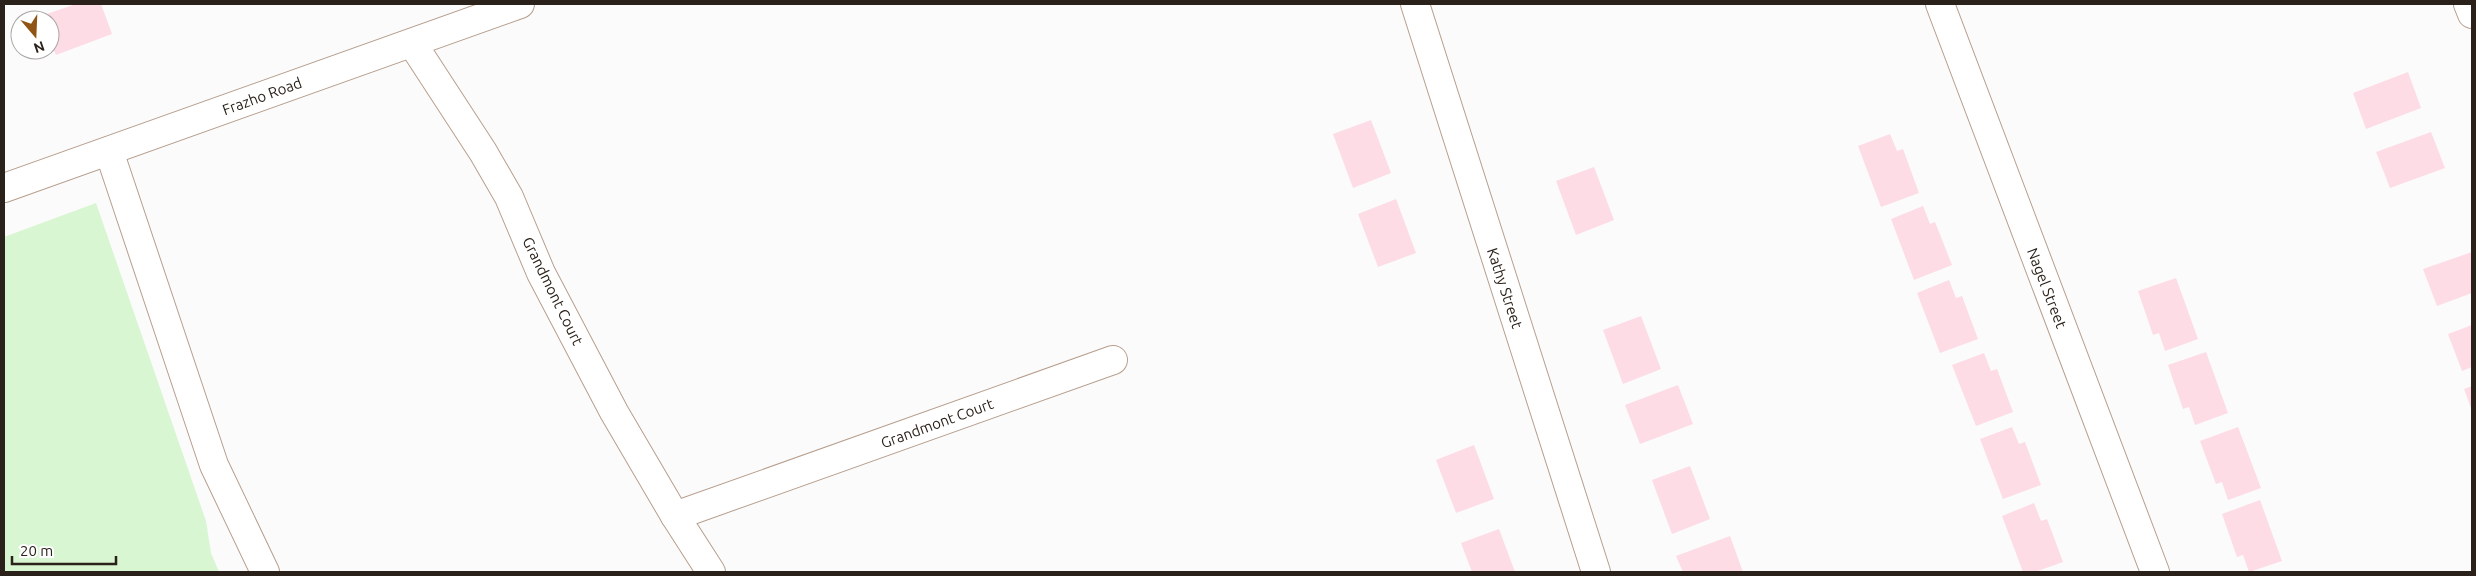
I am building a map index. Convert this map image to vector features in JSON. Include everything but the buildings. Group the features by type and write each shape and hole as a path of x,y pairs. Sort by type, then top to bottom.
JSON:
{"street":[{"name":"Frazho Road","path":"4,188 520,4"},
{"name":"Kathy Street","path":"1414,4 1596,572"},
{"name":"Nagel Street","path":"1940,4 2154,572"},
{"path":"2468,4 2472,14"},
{"name":"Grandmont Court","path":"412,43 483,152 509,197 541,273 614,412 675,516 711,572"},
{"path":"109,151 214,465 265,572"},
{"name":"Grandmont Court","path":"675,516 1113,360"}],"green space":[{"path":"96,203 206,521 211,553 219,572 4,572 4,237"}]}
